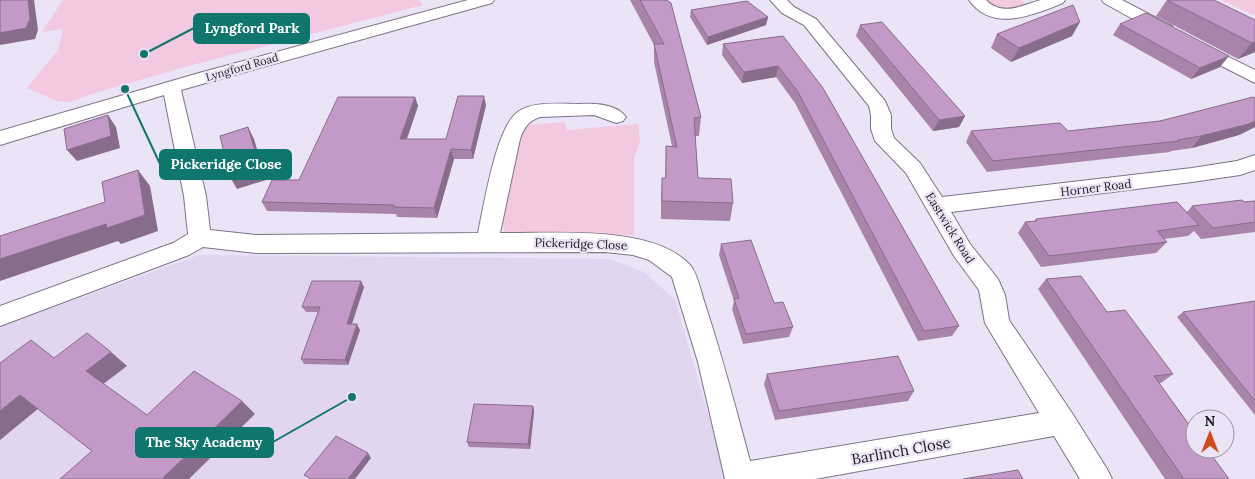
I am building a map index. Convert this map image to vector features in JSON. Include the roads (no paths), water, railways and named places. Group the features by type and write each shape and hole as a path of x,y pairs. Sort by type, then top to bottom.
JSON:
{"street":[{"name":"Lyngford Road","path":"0,138 171,87 486,0"},
{"name":"Eastwick Road","path":"778,0 788,10 810,22 878,104 881,114 880,129 885,141 913,168 962,250 990,286 997,323 1097,479"},
{"path":"977,0 988,9 1006,14 1018,14 1057,0"},
{"path":"1110,0 1255,77"},
{"path":"0,316 181,249 200,238 195,196 171,87"},
{"path":"487,242 510,140 516,124 526,116 539,111 596,108 616,117"},
{"name":"Horner Road","path":"936,206 1250,170"},
{"name":"Pickeridge Close","path":"200,238 257,244 605,243 634,246 657,254 670,263"},
{"name":"Barlinch Close","path":"670,263 682,272 688,289 711,362 740,478 1062,422"}],"place":[{"name":"Lyngford Park","path":"144,54"},
{"name":"Pickeridge Close","path":"125,89"},
{"name":"The Sky Academy","path":"352,397"}]}
